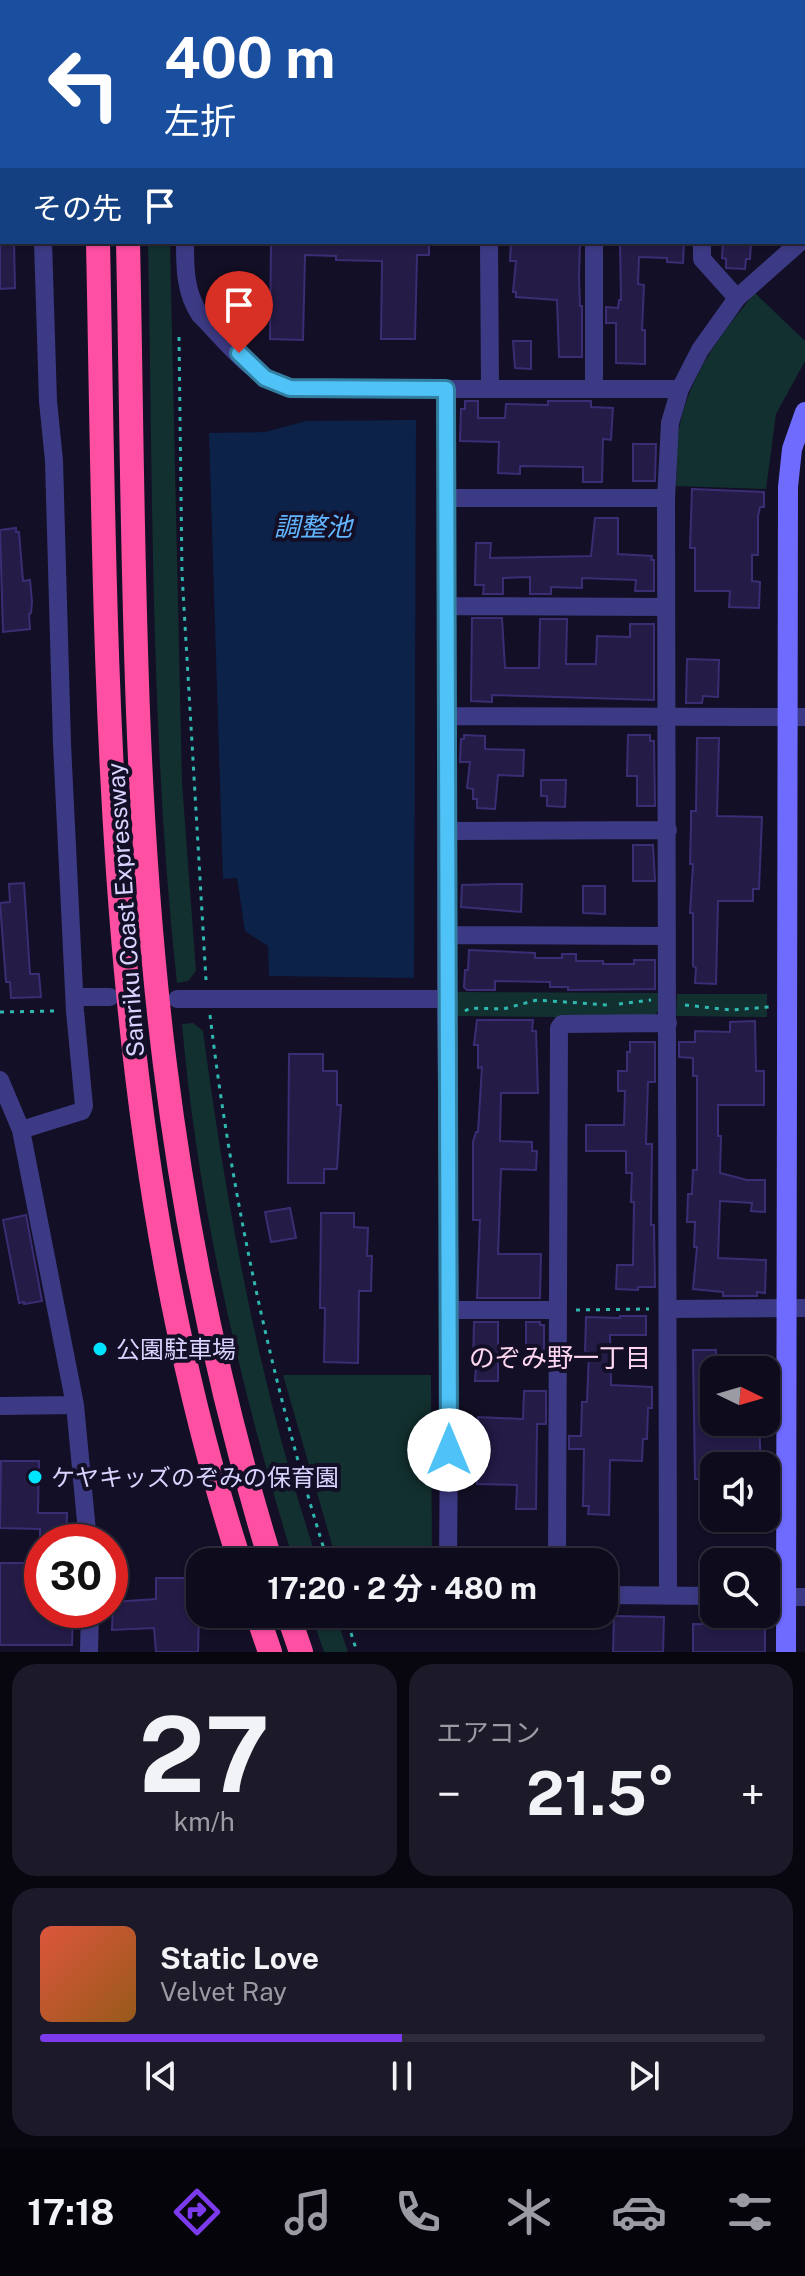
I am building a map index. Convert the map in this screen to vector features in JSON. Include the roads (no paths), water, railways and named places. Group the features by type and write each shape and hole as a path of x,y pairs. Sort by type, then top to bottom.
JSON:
{"highway":[{"name":"Sanriku Coast Expressway","path":"98,244 109,702 118,885 130,1017 151,1175 173,1298 211,1463 236,1548"},
{"name":"Sanriku Coast Expressway","path":"128,244 143,798 165,1063 203,1297 241,1458 267,1548"},
{"path":"262,1628 270,1652"},
{"path":"293,1628 301,1652"}],"street":[{"path":"21,1130 82,1111 84,1106 75,1004 62,744 55,477 48,401 43,244"},
{"path":"185,244 185,278 200,315 265,378 290,388 680,389"},
{"path":"489,244 490,388"},
{"path":"594,244 594,387"},
{"path":"702,244 702,259 737,298"},
{"path":"668,1596 666,498 670,423 680,389 700,350 737,298 797,244"},
{"path":"446,389 448,1548"},
{"path":"786,1652 796,1597 796,717 788,487 792,449 805,412"},
{"path":"447,498 666,498"},
{"path":"448,606 666,607"},
{"path":"447,716 796,717"},
{"path":"448,831 668,830"},
{"path":"447,935 666,936"},
{"path":"75,1004 110,997"},
{"path":"177,999 447,999"},
{"path":"557,1548 559,1028 562,1024 668,1023"},
{"path":"0,1080 21,1130 75,1405 86,1524"},
{"path":"669,1309 796,1308"},
{"path":"450,1310 556,1310"},
{"path":"0,1406 75,1405"},
{"path":"618,1595 700,1596"},
{"path":"89,1652 90,1628"}],"water":[{"name":"調整池","path":"416,420 414,978 269,976 268,946 245,931 237,878 223,879 209,433 265,432 306,421"}],"place":[{"name":"公園駐車場","path":"100,1349"},
{"name":"ケヤキッズのぞみの保育園","path":"35,1477"}],"district":[{"name":"のぞみ野一丁目","path":"560,1357"}]}
